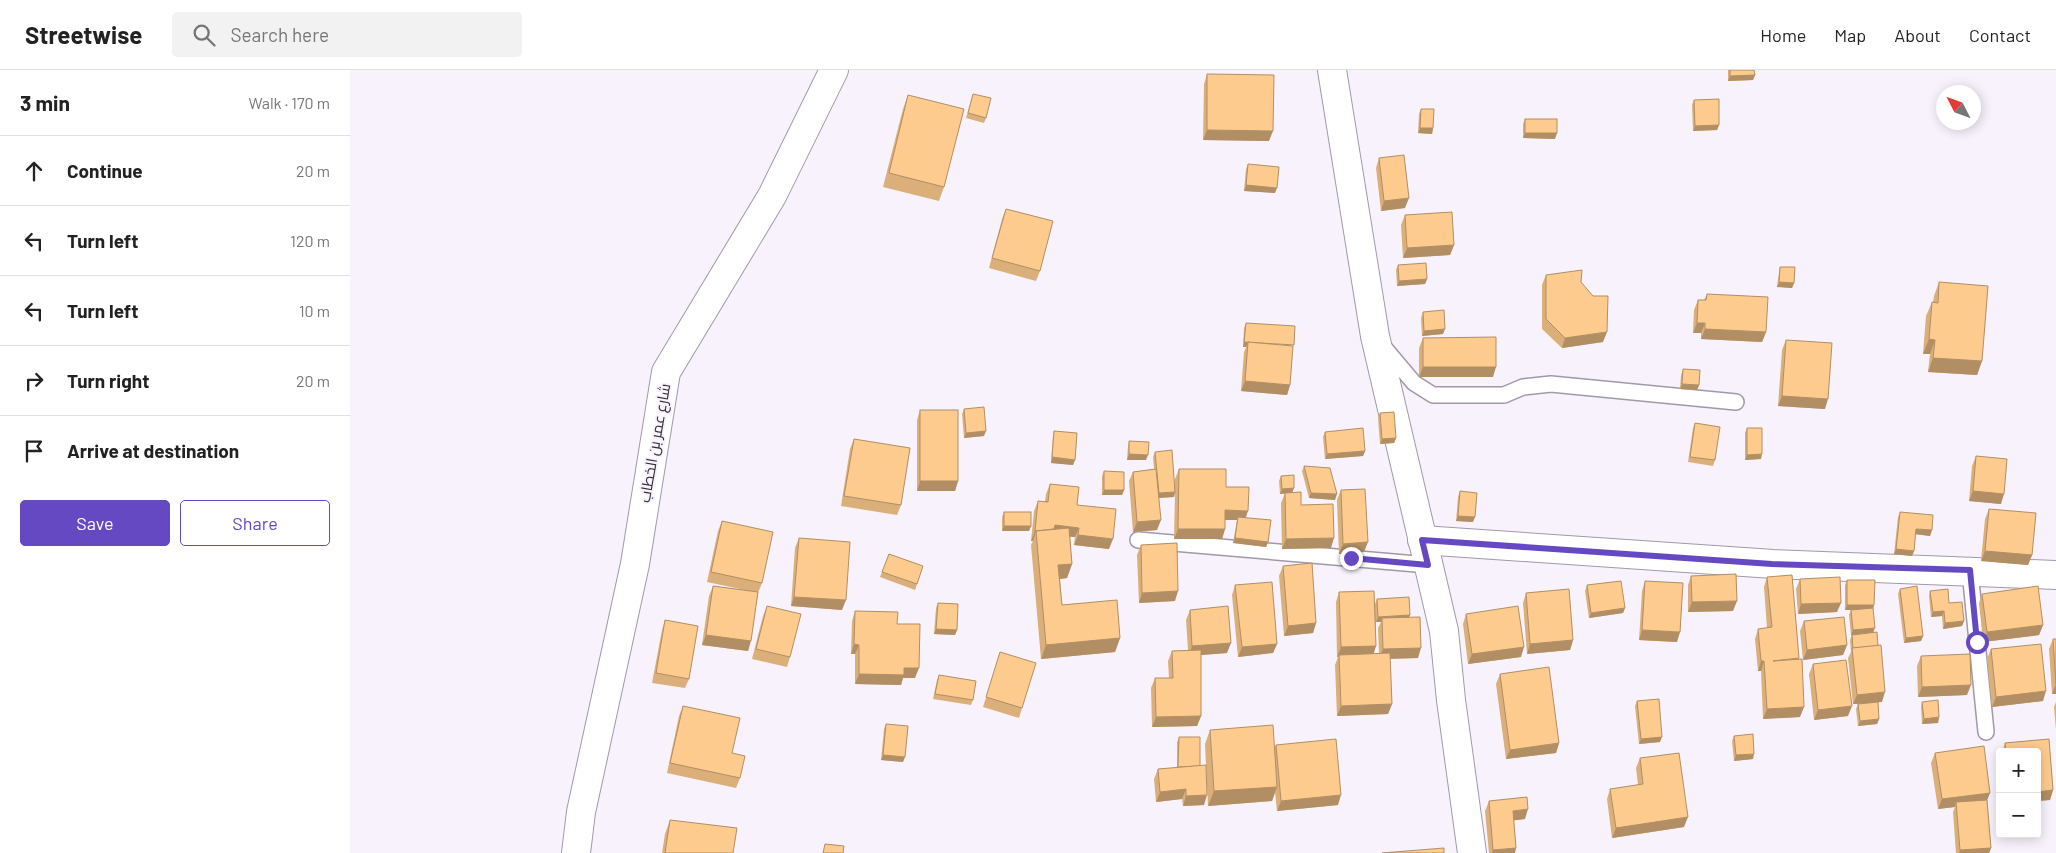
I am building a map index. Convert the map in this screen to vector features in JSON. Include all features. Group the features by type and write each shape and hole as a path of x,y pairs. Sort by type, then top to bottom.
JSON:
{"street":[{"name":"شارع عمر بن الخطاب","path":"576,853 581,812 635,564 666,372 772,196 834,70"},
{"path":"1332,70 1375,336 1444,631 1451,700 1472,853"},
{"path":"1425,552 2056,574"}],"lane":[{"path":"1375,336 1414,383 1432,395 1504,395 1523,387 1551,384 1736,402"},
{"path":"1138,540 1425,552"},
{"path":"1970,570 1986,732"}],"building":[{"path":"1730,70 1754,70 1755,75 1730,76"},
{"path":"1207,74 1274,75 1273,131 1207,130"},
{"path":"973,94 991,98 986,118 968,113"},
{"path":"908,95 964,109 944,187 889,173"},
{"path":"1719,99 1719,125 1695,126 1694,100"},
{"path":"1421,109 1434,109 1433,128 1420,128"},
{"path":"1525,119 1557,119 1557,133 1525,133"},
{"path":"1404,155 1409,198 1384,201 1379,158"},
{"path":"1248,164 1279,167 1277,188 1246,185"},
{"path":"1006,209 1053,221 1040,271 992,258"},
{"path":"1452,212 1454,245 1407,248 1405,215"},
{"path":"1426,263 1427,279 1399,281 1398,265"},
{"path":"1780,267 1795,267 1794,283 1779,282"},
{"path":"1582,270 1581,282 1593,296 1608,296 1607,332 1565,338 1546,319 1546,275"},
{"path":"1939,282 1988,286 1982,361 1933,358 1935,340 1929,339 1932,302 1938,303"},
{"path":"1707,294 1768,297 1766,332 1705,329 1705,323 1697,323 1698,300 1706,300"},
{"path":"1444,310 1445,329 1424,331 1423,312"},
{"path":"1246,323 1295,326 1294,345 1244,342"},
{"path":"1496,337 1496,367 1423,367 1423,338"},
{"path":"1786,340 1832,343 1828,399 1782,396"},
{"path":"1248,342 1293,346 1290,385 1245,381"},
{"path":"1683,369 1700,370 1699,385 1682,384"},
{"path":"984,407 986,431 966,433 964,409"},
{"path":"920,410 958,410 958,481 920,481"},
{"path":"1394,412 1396,438 1382,439 1380,413"},
{"path":"1695,423 1720,427 1715,460 1690,457"},
{"path":"1363,428 1365,451 1327,454 1325,432"},
{"path":"1747,428 1762,428 1762,454 1747,455"},
{"path":"1054,431 1077,433 1075,460 1052,457"},
{"path":"854,439 910,448 901,505 844,496"},
{"path":"1129,441 1149,442 1148,455 1129,454"},
{"path":"1172,450 1175,492 1159,493 1155,452"},
{"path":"1976,456 2007,459 2004,494 1973,491"},
{"path":"1304,466 1330,468 1337,494 1311,493"},
{"path":"1156,469 1161,520 1137,522 1133,472"},
{"path":"1179,469 1226,469 1226,487 1249,487 1248,511 1225,510 1225,529 1178,529"},
{"path":"1104,471 1124,472 1124,490 1104,490"},
{"path":"1294,475 1294,488 1282,489 1281,476"},
{"path":"1050,484 1079,487 1077,505 1116,509 1113,539 1078,535 1079,528 1055,525 1054,529 1035,531 1038,501 1048,502"},
{"path":"1365,489 1368,542 1343,544 1341,490"},
{"path":"1460,491 1477,493 1475,517 1458,516"},
{"path":"1301,492 1301,505 1333,504 1334,538 1286,539 1285,493"},
{"path":"1989,509 2036,513 2032,555 1985,551"},
{"path":"1004,512 1031,512 1031,526 1004,526"},
{"path":"1900,512 1933,515 1932,530 1916,529 1914,551 1896,549"},
{"path":"1238,517 1271,520 1268,542 1235,538"},
{"path":"722,521 773,532 762,583 711,572"},
{"path":"1069,528 1072,564 1058,565 1062,605 1117,600 1120,638 1046,645 1036,531"},
{"path":"799,538 850,542 846,600 794,597"},
{"path":"1177,543 1178,591 1142,593 1141,545"},
{"path":"889,554 923,566 917,584 882,572"},
{"path":"1312,563 1316,623 1288,626 1283,566"},
{"path":"1736,574 1737,601 1692,602 1691,576"},
{"path":"1792,575 1799,658 1773,661 1802,659 1804,707 1767,709 1764,661 1761,661 1758,629 1772,627 1767,577"},
{"path":"1840,577 1841,603 1801,604 1800,579"},
{"path":"1847,580 1875,580 1874,605 1847,605"},
{"path":"1621,581 1625,608 1591,613 1587,585"},
{"path":"1645,581 1683,583 1680,632 1642,630"},
{"path":"1272,582 1277,644 1242,647 1235,585"},
{"path":"713,586 758,592 751,641 706,635"},
{"path":"1917,586 1923,636 1906,638 1900,589"},
{"path":"2038,586 2043,625 1987,632 1982,594"},
{"path":"1569,589 1573,640 1530,644 1526,593"},
{"path":"1948,589 1949,603 1962,602 1964,621 1945,623 1944,611 1933,612 1930,591"},
{"path":"1374,591 1376,646 1341,647 1339,592"},
{"path":"1409,597 1410,615 1378,617 1377,599"},
{"path":"938,603 958,604 957,630 936,629"},
{"path":"767,606 801,614 790,657 756,649"},
{"path":"1228,606 1231,643 1192,646 1190,610"},
{"path":"1518,606 1524,647 1472,654 1466,614"},
{"path":"1873,608 1875,628 1853,630 1851,610"},
{"path":"855,611 898,612 897,624 920,624 919,668 904,668 904,675 859,674 859,645 854,644"},
{"path":"1420,617 1421,648 1383,649 1382,618"},
{"path":"1844,617 1847,645 1807,650 1804,621"},
{"path":"665,620 698,626 689,679 656,673"},
{"path":"1877,632 1878,646 1853,648 1852,635"},
{"path":"2053,639 2056,639 2056,684"},
{"path":"2041,644 2046,691 1996,697 1991,649"},
{"path":"1881,645 1885,692 1857,695 1852,648"},
{"path":"1201,650 1201,716 1156,717 1155,678 1173,678 1172,651"},
{"path":"1000,652 1036,663 1022,708 986,697"},
{"path":"1390,653 1392,704 1341,706 1339,655"},
{"path":"1970,654 1971,685 1922,687 1921,656"},
{"path":"1846,660 1852,706 1818,710 1813,664"},
{"path":"1549,667 1559,743 1510,750 1500,674"},
{"path":"939,675 976,681 973,700 935,694"},
{"path":"1659,699 1662,737 1641,739 1637,701"},
{"path":"1938,700 1939,717 1924,719 1922,702"},
{"path":"1878,702 1879,719 1860,721 1858,704"},
{"path":"683,706 740,718 732,753 745,756 740,778 670,763"},
{"path":"886,724 908,726 905,757 883,755"},
{"path":"1273,725 1277,787 1214,791 1210,730"},
{"path":"1753,734 1754,754 1736,755 1734,736"},
{"path":"1179,737 1200,737 1200,766 1178,767"},
{"path":"1336,739 1341,795 1281,801 1276,745"},
{"path":"2049,739 2053,790 2041,792 2041,748 2006,748 2005,743"},
{"path":"1984,746 1990,793 1942,799 1935,753"},
{"path":"1679,753 1688,817 1616,828 1610,789 1643,784 1640,758"},
{"path":"1206,765 1207,795 1186,796 1186,789 1160,792 1158,769"},
{"path":"1527,797 1528,809 1513,811 1516,848 1493,850 1489,801"},
{"path":"1987,800 1991,848 1960,850 1956,802"},
{"path":"670,820 737,828 733,853 665,853"},
{"path":"825,844 844,846 843,853 823,853"},
{"path":"1444,848 1444,853 1382,853"}],"route":[{"path":"1351,558 1428,565 1422,540 1772,564 1970,570 1977,642"}]}
